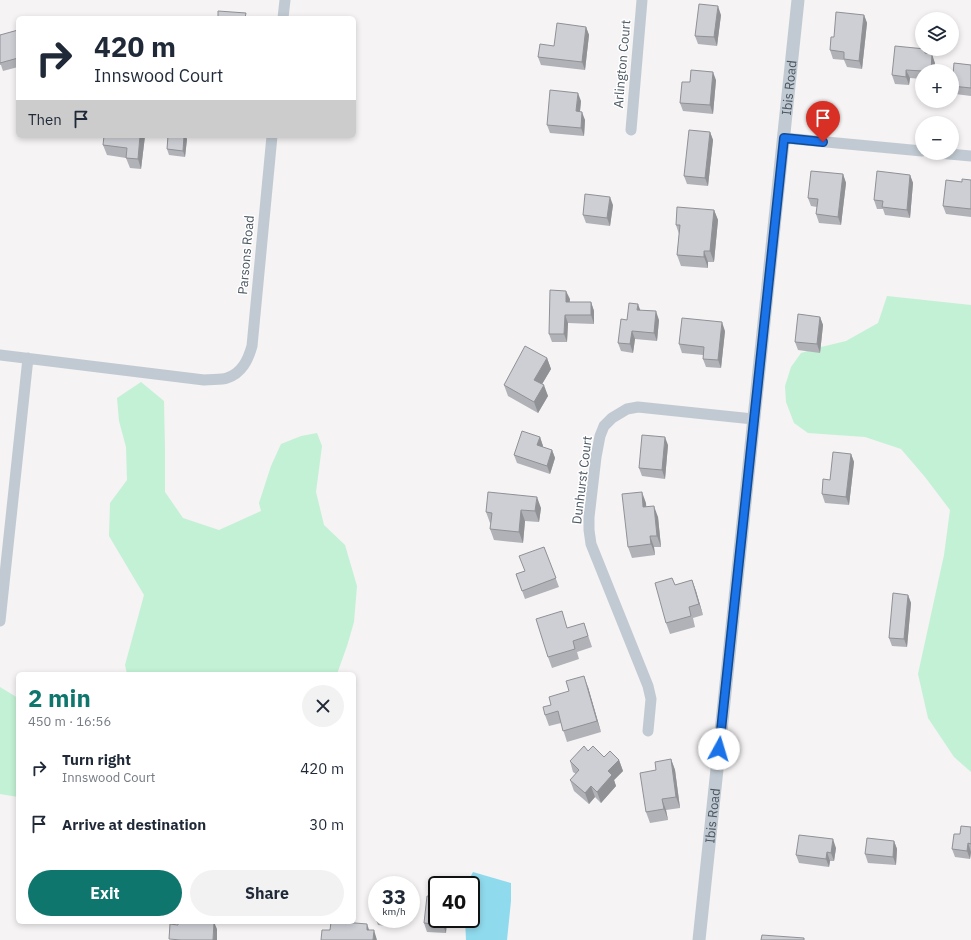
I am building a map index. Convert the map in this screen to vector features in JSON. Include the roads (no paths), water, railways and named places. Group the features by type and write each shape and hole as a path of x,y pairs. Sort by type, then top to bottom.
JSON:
{"street":[{"path":"283,16 285,0"},
{"name":"Arlington Court","path":"631,130 642,0"},
{"name":"Ibis Road","path":"699,940 798,0"},
{"name":"Parsons Road","path":"28,358 204,380 226,379 238,373 248,360 252,346 272,138"},
{"path":"784,138 915,150"},
{"path":"959,155 971,156"},
{"path":"0,355 28,358 0,621"},
{"name":"Dunhurst Court","path":"648,731 651,699 648,686 592,544 589,530 588,517 600,436 604,426 612,418 627,408 638,407 753,419"}],"water":[{"path":"473,872 511,883 511,901 507,940 466,940 465,928 480,928 480,876 471,876"}]}
